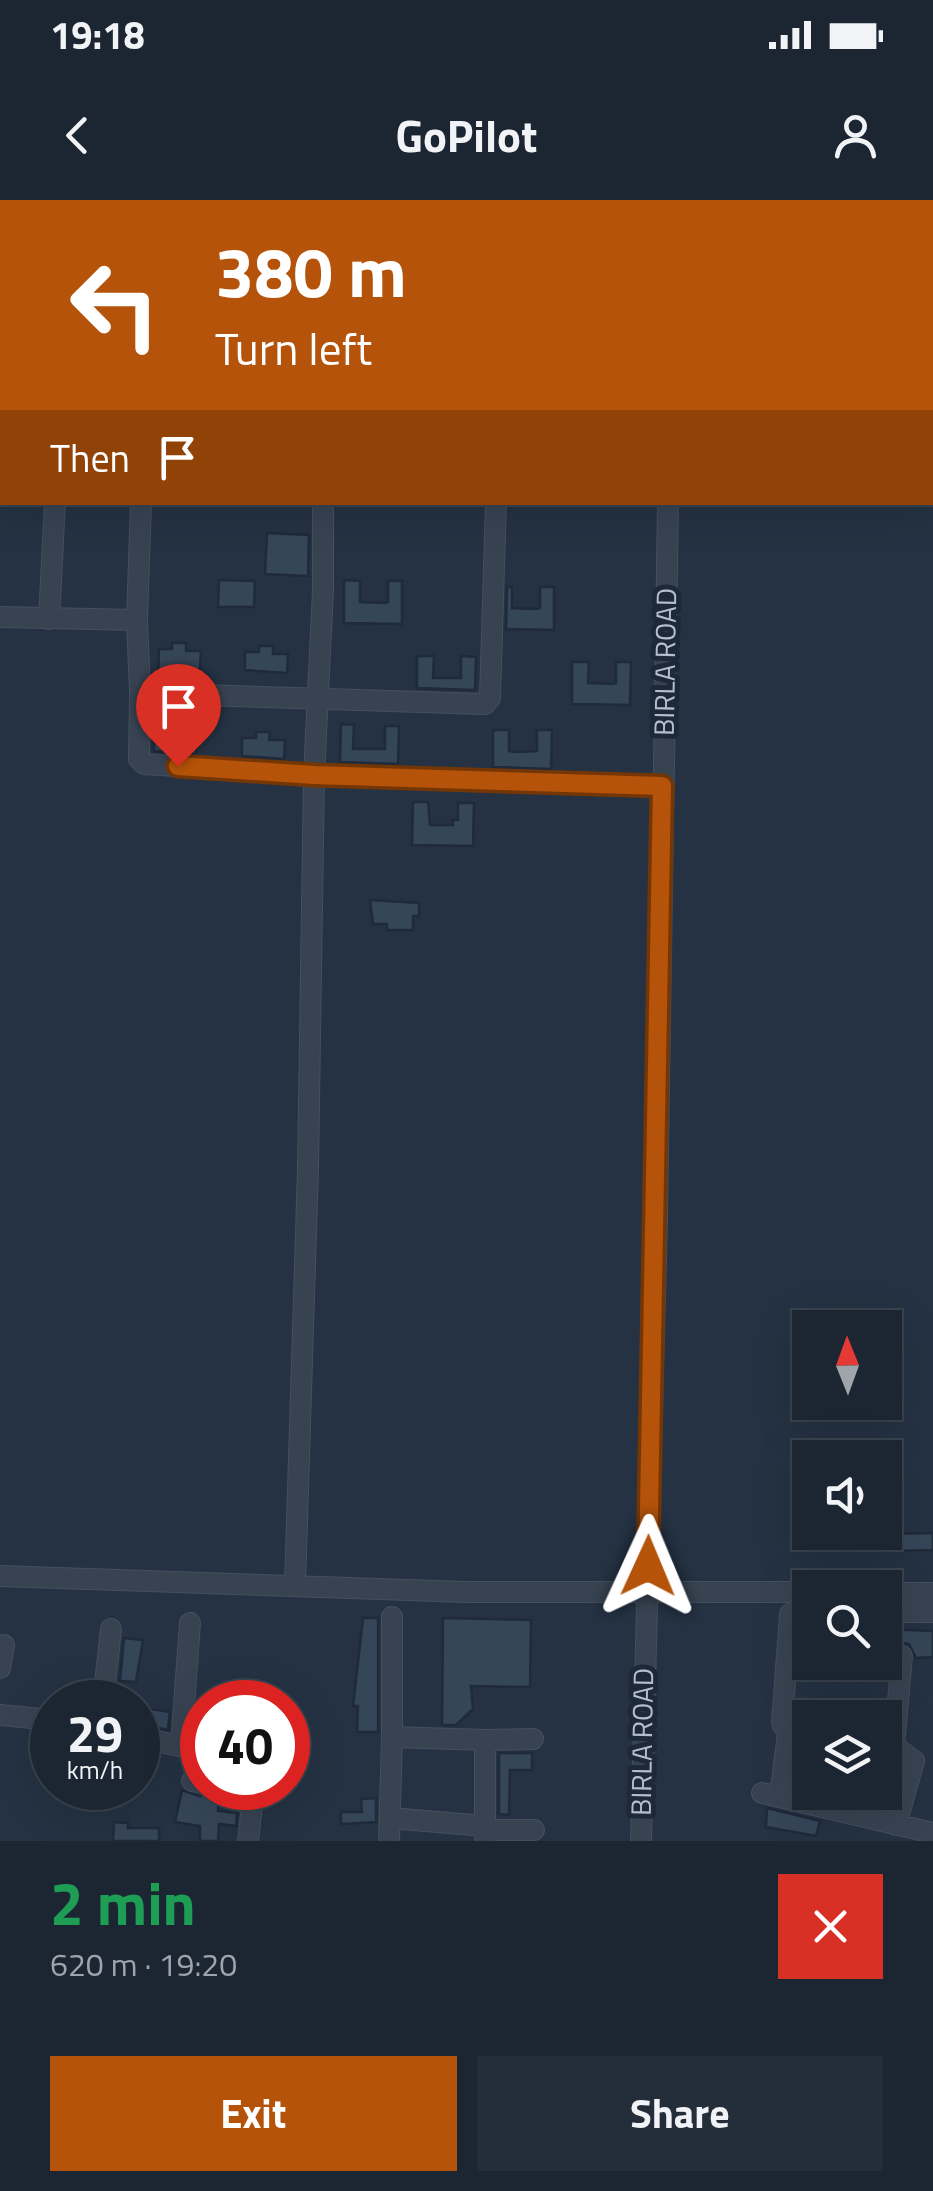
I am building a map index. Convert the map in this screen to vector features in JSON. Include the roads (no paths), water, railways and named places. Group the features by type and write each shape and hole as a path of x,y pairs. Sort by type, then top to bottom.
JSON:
{"street":[{"path":"49,618 55,505"},
{"path":"142,505 138,620 142,764 314,775 662,786"},
{"path":"295,1586 323,505"},
{"path":"140,693 487,703 496,505"},
{"name":"BIRLA ROAD","path":"641,1841 668,505"},
{"path":"0,618 138,620"},
{"path":"0,1576 466,1592 792,1592"},
{"path":"902,1593 933,1593"},
{"path":"902,1612 933,1612"},
{"path":"792,1614 782,1723 788,1732 771,1795 933,1833"},
{"path":"390,1841 392,1617"},
{"path":"190,1623 191,1680"},
{"path":"105,1680 111,1629"},
{"path":"0,1668 4,1645"},
{"path":"896,1825 914,1761 894,1746 900,1680"},
{"path":"0,1714 30,1717"},
{"path":"392,1737 533,1739"},
{"path":"485,1740 485,1832"},
{"path":"248,1841 252,1810"},
{"path":"390,1818 485,1832 534,1830"}]}
